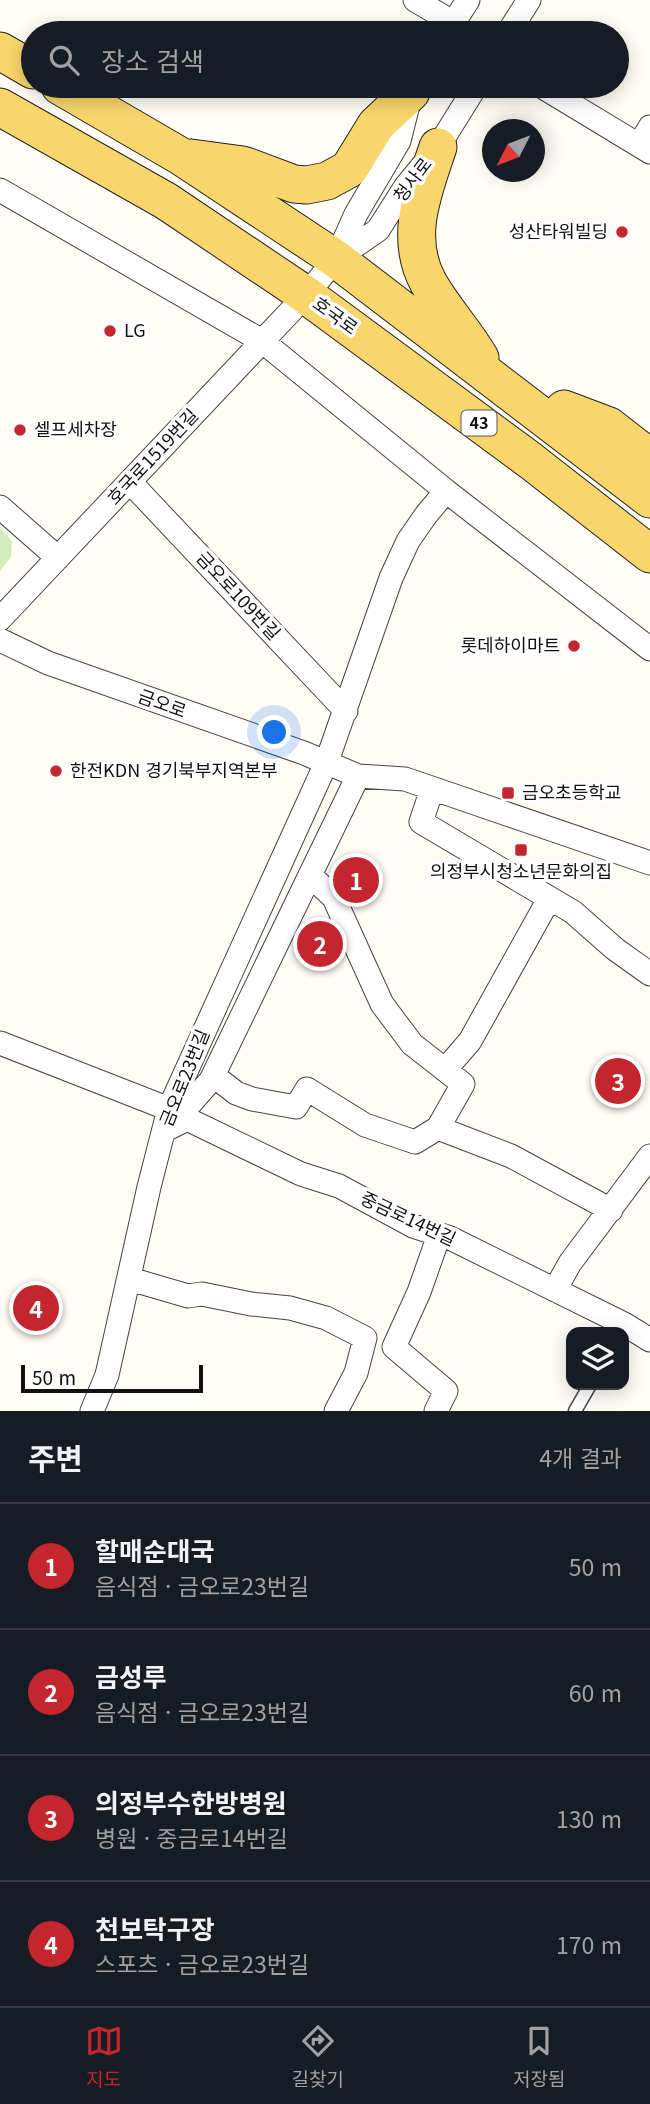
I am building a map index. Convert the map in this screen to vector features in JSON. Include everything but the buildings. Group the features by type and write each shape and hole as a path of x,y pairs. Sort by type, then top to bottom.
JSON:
{"main road":[{"path":"0,51 21,63"},
{"name":"43","path":"81,98 182,157 336,259 650,499"},
{"path":"182,157 243,165 294,184 307,185 327,181 349,169 376,125 404,98"},
{"name":"호국로","path":"0,107 166,201 306,295 531,461 650,554"},
{"path":"438,147 417,215 417,250 428,282 467,335 494,380"},
{"path":"467,335 650,475"},
{"path":"564,409 609,426 650,458"}],"street":[{"path":"415,0 442,21"},
{"path":"455,21 468,0"},
{"path":"515,21 528,0"},
{"name":"청사로","path":"336,259 356,214 399,141 411,98"},
{"name":"청사로","path":"306,295 336,259 378,230 406,186 438,147 469,98"},
{"path":"564,98 646,142"},
{"path":"0,190 262,341 446,492 650,649"},
{"name":"호국로1519번길","path":"0,619 306,295"},
{"name":"금오로109번길","path":"130,482 346,711"},
{"path":"327,761 391,578 408,541 426,514 446,492"},
{"path":"0,507 58,558"},
{"name":"금오로","path":"0,640 48,663 327,761 358,776 405,779 650,863"},
{"name":"금오로23번길","path":"92,1411 107,1375 166,1120 327,761"},
{"path":"0,1043 166,1120 189,1105 214,1076 358,776"},
{"path":"432,789 421,822 573,912 615,949 650,974"},
{"path":"214,1076 236,1093 296,1107 307,1089 365,1125 415,1142 438,1128 463,1084 412,1044 382,1004 334,898 310,875"},
{"path":"445,1070 470,1041 550,899"},
{"name":"중금로14번길","path":"166,1120 187,1119 301,1174 339,1186 413,1226 450,1238 555,1290 620,1327"},
{"path":"438,1128 511,1156 611,1210"},
{"path":"555,1290 570,1263 650,1156"},
{"path":"436,1411 446,1391 394,1347 419,1292 439,1235"},
{"path":"130,1279 188,1296 202,1294 251,1304 290,1308 326,1318 365,1338 356,1373 336,1411"},
{"name":"중금로14번길","path":"629,1331 650,1340"}],"lane":[{"path":"575,1411 587,1390"}],"green space":[{"path":"0,527 12,541 11,557 0,571"}],"place":[{"name":"성산타워빌딩","path":"622,232"},
{"name":"LG","path":"110,331"},
{"name":"셀프세차장","path":"20,430"},
{"name":"롯데하이마트","path":"574,646"},
{"name":"한전KDN 경기북부지역본부","path":"56,771"},
{"name":"금오초등학교","path":"508,793"},
{"name":"의정부시청소년문화의집","path":"521,850"},
{"name":"할매순대국","path":"356,880"},
{"name":"금성루","path":"320,944"},
{"name":"의정부수한방병원","path":"618,1081"},
{"name":"천보탁구장","path":"36,1308"}]}
